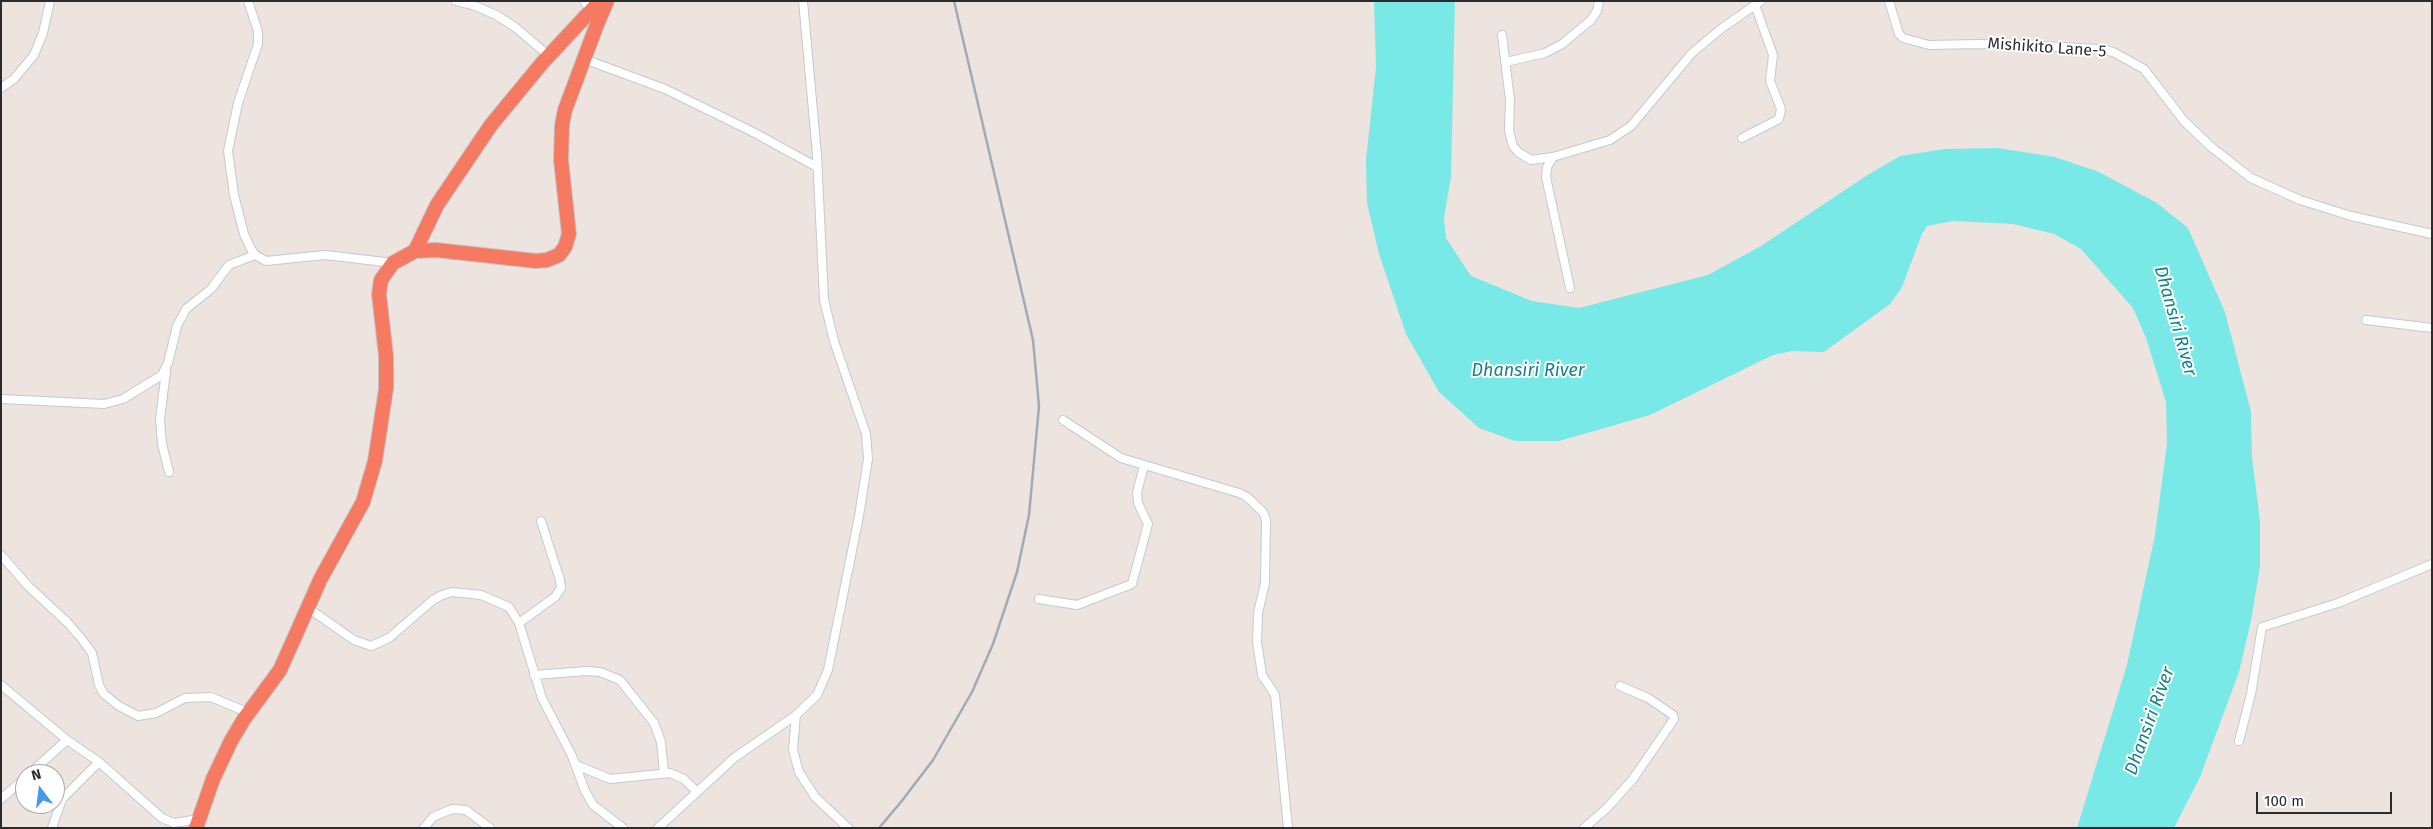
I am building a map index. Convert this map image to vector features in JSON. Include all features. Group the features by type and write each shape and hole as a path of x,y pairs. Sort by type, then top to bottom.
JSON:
{"highway":[{"path":"197,824 221,762 249,713 280,670 308,608 363,502 375,461 383,419 386,372 379,294 381,280 393,263 415,251 436,250 536,261 558,255 566,247 569,234 561,160 562,125 565,110 608,1"},
{"path":"415,251 437,205 491,125 592,4"}],"street":[{"path":"1,88 14,79 34,55 43,33 50,1"},
{"path":"248,1 258,31 258,44 234,119 228,157 238,215 244,234 255,255 266,261 325,256 393,263"},
{"path":"456,1 475,6 496,15 549,56"},
{"path":"658,828 741,753 796,715 817,695 828,670 859,516 868,459 866,434 834,341 824,300 817,167 803,1"},
{"path":"1506,62 1545,53 1562,44 1591,20 1597,12 1599,1"},
{"name":"Mishikito Lane-5","path":"1890,1 1899,34 1903,38 1929,44 2029,45 2100,49 2113,52 2144,69 2184,121 2210,146 2251,178 2300,200 2351,216 2432,234"},
{"path":"1502,35 1510,100 1509,131 1513,146 1518,152 1531,160 1553,158 1610,140 1631,126 1692,53 1722,28 1758,3 1773,55 1770,80 1781,109 1779,119 1742,138"},
{"path":"584,59 665,88 817,167"},
{"path":"1553,158 1547,167 1546,177 1570,288"},
{"path":"169,472 162,444 160,419 166,369 177,326 186,309 211,290 229,264 255,255"},
{"path":"2366,320 2432,328"},
{"path":"1,399 104,404 117,402 156,380 166,369"},
{"path":"1063,420 1114,454 1144,466 1239,493 1257,505 1265,515 1265,583 1258,613 1257,642 1262,675 1275,695 1288,828"},
{"path":"1039,599 1077,605 1132,584 1148,524 1138,503 1137,492 1144,466"},
{"path":"519,624 555,597 561,588 541,521"},
{"path":"1,555 81,638 92,653 99,685 104,694 119,706 138,716 143,716 156,713 185,698 211,697 249,713"},
{"path":"2239,741 2251,694 2262,627 2338,603 2432,564"},
{"path":"308,608 354,640 371,646 389,638 433,600 452,592 481,594 501,601 509,607 519,624 542,698 576,765 585,791 593,805 623,828"},
{"path":"534,675 600,672 620,680 654,723 661,742 664,773"},
{"path":"1,685 67,740 99,762 143,803 168,822 197,824"},
{"path":"1584,828 1607,808 1633,780 1674,719 1673,715 1648,698 1620,686"},
{"path":"796,715 793,750 799,772 815,797 848,828"},
{"path":"40,764 67,740"},
{"path":"52,828 62,799 99,762"},
{"path":"576,765 610,779 664,773 684,779 697,792"},
{"path":"1,799 15,787"},
{"path":"424,828 433,817 452,809 466,810 490,828"}],"water":[{"name":"Dhansiri River","path":"1374,1 1455,1 1451,177 1444,218 1446,238 1471,276 1532,301 1579,308 1708,275 1761,246 1866,176 1900,156 1945,149 1998,148 2055,157 2099,172 2157,203 2188,228 2225,312 2251,412 2252,457 2260,521 2260,567 2251,621 2239,672 2200,777 2174,828 2077,828 2127,665 2155,535 2167,443 2166,402 2146,338 2133,308 2081,249 2054,234 2013,224 1953,221 1927,226 1922,234 1902,287 1890,304 1824,352 1792,351 1773,355 1650,415 1559,441 1515,441 1479,428 1439,392 1406,334 1379,254 1367,203 1366,160 1376,67"}],"railway":[{"path":"879,828 933,760 972,692 993,644 1017,572 1029,515 1039,406 1033,340 954,1"}]}
